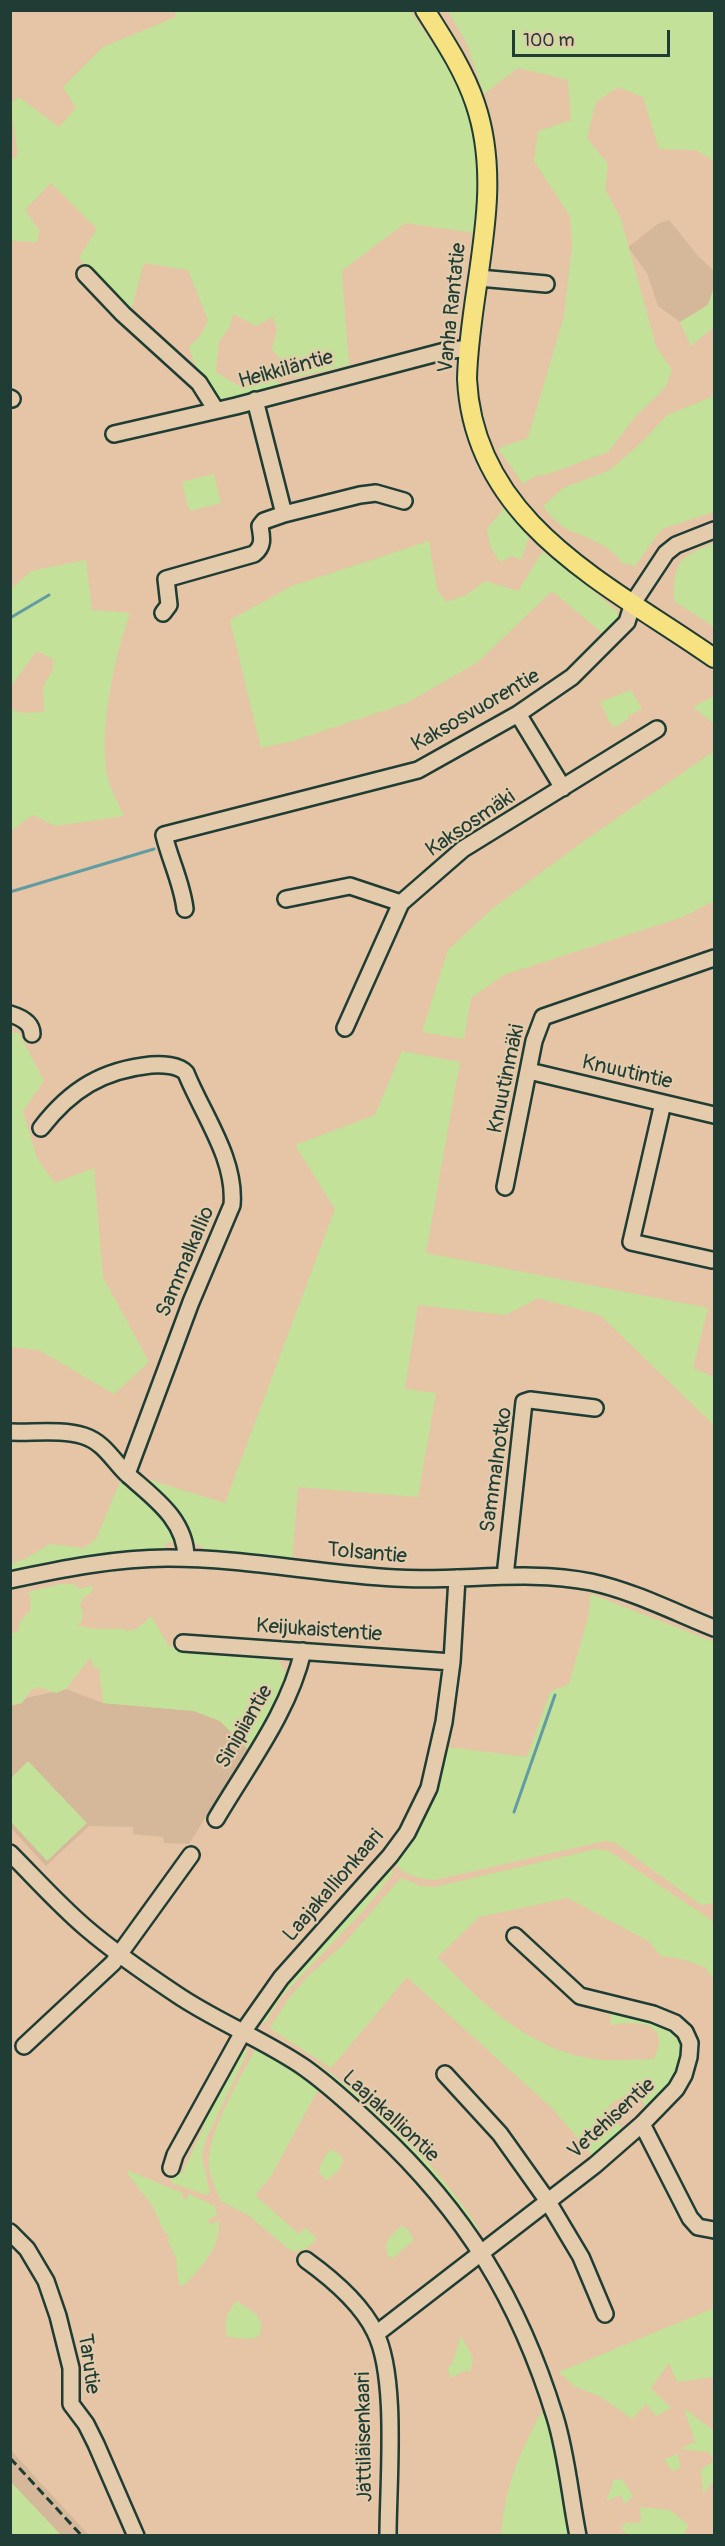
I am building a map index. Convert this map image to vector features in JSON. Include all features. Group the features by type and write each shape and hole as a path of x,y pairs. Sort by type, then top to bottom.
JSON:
{"main road":[{"name":"Vanha Rantatie","path":"425,10 469,87 481,124 486,160 486,203 467,379 473,428 489,466 530,524 550,544 714,658"}],"street":[{"path":"85,274 123,314 199,383 216,410"},
{"path":"479,278 546,284"},
{"name":"Heikkiläntie","path":"114,434 216,410 417,357 469,348"},
{"path":"255,400 284,514"},
{"path":"163,613 169,605 166,579 254,554 263,542 260,526 264,521 360,495 376,493 404,501"},
{"name":"Kaksosvuorentie","path":"185,909 179,880 168,854 164,835 418,770 518,714 572,677 627,622 633,603 666,553 676,545 714,530"},
{"path":"518,714 563,789"},
{"name":"Kaksosmäki","path":"345,1028 401,903 463,849 657,729"},
{"path":"286,899 350,886 401,903"},
{"name":"Knuutinmäki","path":"505,1187 535,1035 543,1017 714,958"},
{"path":"10,1014 30,1025 32,1034"},
{"name":"Sammalkallio","path":"41,1128 68,1097 108,1073 160,1064 183,1069 227,1162 233,1189 232,1205 187,1312 127,1474"},
{"name":"Knuutintie","path":"529,1071 714,1115"},
{"path":"663,1103 631,1242 712,1260"},
{"name":"Sammalnotko","path":"505,1576 524,1402 530,1400 595,1408"},
{"path":"10,1432 85,1436 100,1444 127,1474 156,1497 180,1529 186,1547 186,1558"},
{"name":"Tolsantie","path":"10,1580 152,1558 186,1558 396,1578 505,1576 590,1582 644,1600 714,1628"},
{"name":"Laajakallionkaari","path":"171,2168 175,2155 243,2032 281,1978 390,1856 407,1833 429,1788 444,1722 452,1662 457,1578"},
{"name":"Keijukaistentie","path":"183,1643 452,1662"},
{"name":"Sinipiiantie","path":"216,1820 286,1701 298,1674 303,1651"},
{"name":"Laajakalliontie","path":"10,1853 71,1914 119,1953 178,1995 305,2068 361,2115 413,2164 448,2205 482,2252 518,2319 555,2418 565,2458 578,2535"},
{"path":"24,2046 113,1963 191,1855"},
{"name":"Vetehisentie","path":"376,2334 595,2165 642,2124 676,2089 684,2075 690,2043 685,2032 675,2023 653,2014 580,1996 515,1936"},
{"path":"445,2074 500,2134 547,2200 581,2257 606,2314"},
{"path":"642,2124 690,2218 698,2227 714,2230"},
{"name":"Tarutie","path":"10,2232 27,2249 46,2281 58,2316 71,2368 71,2404 86,2424 96,2444 136,2535"},
{"name":"Jättiläisenkaari","path":"306,2260 358,2306 376,2334 387,2370 388,2535"}],"shaded area":[{"path":"669,220 699,257 714,271 714,287 708,305 680,322 658,306 647,273 628,247 658,224"},
{"path":"66,1689 103,1703 194,1711 220,1721 248,1749 189,1844 164,1843 163,1837 133,1834 133,1827 89,1826 46,1866 11,1828 11,1706 22,1703 26,1698"},
{"path":"10,2449 89,2535 61,2535 30,2504 11,2482"}],"green space":[{"path":"175,11 410,11 462,86 478,145 476,233 405,223 342,271 349,365 295,377 272,349 277,330 273,317 256,326 233,314 230,327 219,341 216,372 237,385 258,381 271,372 282,387 226,404 206,387 189,347 201,335 208,320 188,270 144,263 131,310 109,294 79,258 97,229 51,183 25,210 39,230 37,242 11,241 11,161 18,154 10,104 19,97 59,127 76,108 63,87 103,47 176,17"},
{"path":"448,11 714,11 714,161 696,150 659,149 643,97 618,87 596,102 587,138 608,164 605,189 621,219 656,346 672,370 665,388 636,416 608,452 548,474 533,477 523,484 498,448 528,438 564,316 572,245 570,216 534,161 538,131 571,120 568,80 518,68 484,94 466,42"},
{"path":"714,287 714,327 691,346 680,322 708,305"},
{"path":"714,396 714,512 662,529 635,566 622,563 606,547 563,526 543,506 563,488 610,470 644,440 667,415"},
{"path":"214,474 221,503 189,511 182,482"},
{"path":"505,507 529,538 521,560 512,556 500,562 491,548 487,529"},
{"path":"429,541 437,589 446,602 466,595 485,581 518,591 542,552 555,559 617,611 619,617 605,635 552,591 478,662 407,703 293,741 261,748 230,620 292,586"},
{"path":"714,543 714,627 674,601 675,577 680,562"},
{"path":"86,560 92,610 130,613 114,670 105,729 107,774 124,816 55,826 33,815 11,831 11,709 21,713 44,712 43,687 53,669 53,659 37,651 11,686 11,589 31,571"},
{"path":"631,690 642,709 628,716 629,719 613,728 600,702"},
{"path":"714,696 714,724 693,707"},
{"path":"714,751 714,901 683,917 504,975 471,998 464,1039 422,1032 448,950 492,909 581,843"},
{"path":"11,1033 19,1033 44,1081 23,1111 37,1158 55,1183 94,1168 103,1277 149,1362 114,1394 39,1350 11,1347"},
{"path":"402,1051 460,1062 426,1253 708,1308 693,1368 714,1377 714,1425 600,1315 538,1298 506,1315 418,1305 405,1389 436,1393 418,1497 298,1487 292,1562 213,1553 192,1541 165,1543 165,1548 11,1572 11,1563 23,1560 50,1544 84,1548 96,1539 124,1472 225,1503 335,1209 295,1145 375,1115"},
{"path":"61,1584 73,1584 80,1589 94,1585 90,1594 83,1597 80,1605 83,1613 81,1623 76,1625 94,1629 124,1629 127,1631 137,1629 151,1616 169,1646 185,1653 278,1660 286,1673 278,1705 264,1735 248,1749 220,1721 194,1711 103,1703 99,1669 94,1667 90,1658 66,1689 56,1693 38,1687 30,1691 22,1703 11,1705 10,1626 12,1633 18,1632 20,1621 30,1611 31,1598 28,1592"},
{"path":"591,1594 714,1642 713,1903 701,1905 616,1843 605,1841 434,1880 405,1872 394,1860 435,1788 448,1747 527,1757 550,1692 569,1684 588,1618"},
{"path":"28,1761 87,1823 47,1861 11,1822 11,1778"},
{"path":"596,1849 609,1851 714,1922 714,1979 705,1967 681,1959 661,1956 648,1941 568,1898 479,1917 438,1957 471,1991 508,2022 549,2046 571,2054 601,2060 654,2059 659,2037 655,2031 641,2024 611,2025 610,2008 673,2027 684,2050 682,2066 678,2074 668,2089 643,2115 639,2114 646,2107 640,2098 626,2095 608,2106 624,2133 594,2157 553,2109 407,1977 331,2068 270,2028 287,2001 308,1976 342,1946 400,1879 420,1886 435,1887"},
{"path":"388,1868 394,1872 364,1910 282,1996 266,2021 262,2024 258,2022 303,1961"},
{"path":"268,2034 330,2073 372,2107 430,2165 479,2229 475,2232 424,2169 368,2110 319,2071 263,2038"},
{"path":"257,2046 320,2086 270,2178 255,2195 299,2234 305,2228 317,2238 309,2246 299,2251 291,2251 248,2215 221,2201 209,2166 213,2138 219,2122"},
{"path":"241,2047 248,2051 205,2141 202,2157 210,2193 207,2195 174,2184 170,2180 173,2169 182,2174 205,2125 198,2121"},
{"path":"331,2150 340,2154 343,2159 340,2169 327,2180 319,2173 323,2160"},
{"path":"129,2171 183,2193 182,2197 186,2200 189,2194 215,2206 217,2215 208,2220 210,2224 219,2221 217,2240 203,2265 183,2286 179,2285 176,2258 168,2241 169,2235 165,2233 152,2205 127,2173"},
{"path":"401,2226 407,2228 414,2240 393,2258 389,2257 387,2244"},
{"path":"237,2301 256,2314 262,2325 259,2337 249,2339 227,2337 227,2318 230,2309"},
{"path":"714,2308 714,2377 677,2382 669,2363 651,2388 671,2408 656,2416 646,2404 632,2419 601,2397 574,2386 559,2372"},
{"path":"461,2336 473,2358 471,2371 463,2371 452,2378 447,2369 452,2364"},
{"path":"684,2408 714,2431 714,2460 709,2452 680,2449 695,2442"},
{"path":"541,2413 550,2419 573,2535 501,2536 509,2487"},
{"path":"677,2453 681,2468 672,2471 664,2459"},
{"path":"714,2461 714,2480 703,2494 701,2469"},
{"path":"622,2479 633,2496 625,2504 621,2495 606,2501 613,2480"},
{"path":"11,2482 61,2535 11,2535"},
{"path":"640,2507 670,2510 689,2526 683,2535 628,2535 621,2528 626,2523 641,2523"}],"waterway":[{"path":"10,618 49,595"},
{"path":"10,892 154,849"},
{"path":"514,1812 555,1695"}],"railway":[{"path":"10,2458 82,2536"}]}
